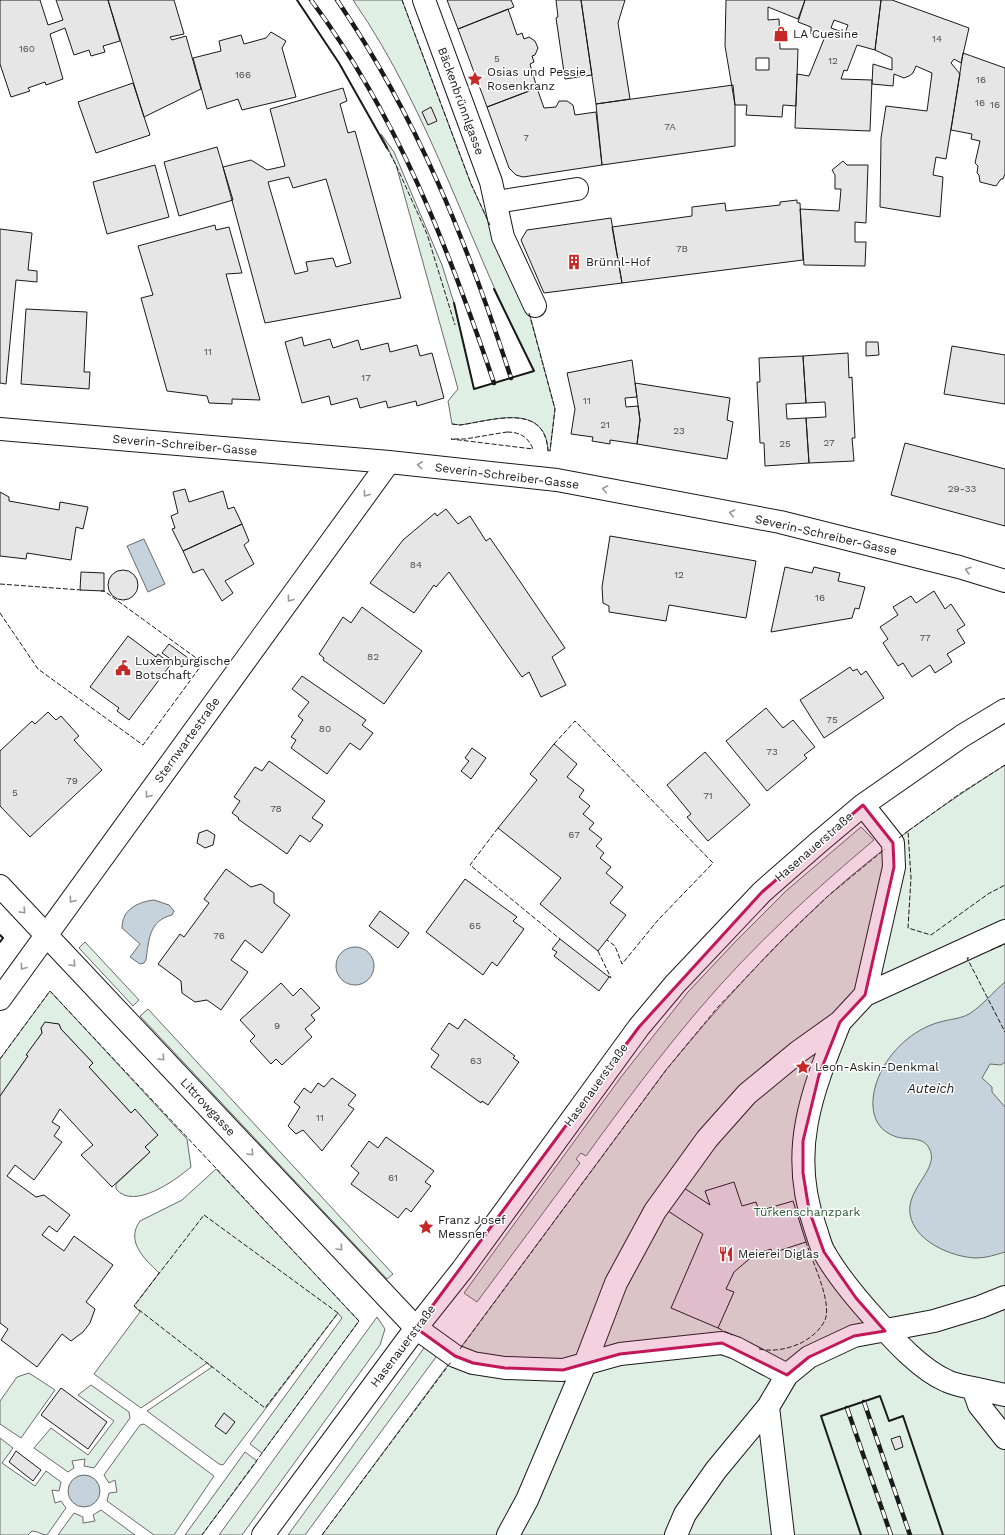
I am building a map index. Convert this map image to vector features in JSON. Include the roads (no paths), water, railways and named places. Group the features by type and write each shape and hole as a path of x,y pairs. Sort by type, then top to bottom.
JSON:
{"street":[{"name":"Bäckenbrünnlgasse","path":"424,0 491,182 497,202 503,237 535,306"},
{"path":"497,202 577,189"},
{"name":"Severin-Schreiber-Gasse","path":"0,429 389,462 556,480 772,521 959,567 1005,581"},
{"name":"Sternwartestraße","path":"0,999 389,462"},
{"name":"Hasenauerstraße","path":"263,1535 416,1328 462,1270 639,1027 675,984 762,892 863,805 962,736 1005,710"},
{"path":"863,805 893,843 894,867 865,996"},
{"name":"Littrowgasse","path":"0,886 416,1328 455,1356 473,1363 505,1368 563,1370 620,1354 722,1343 736,1348 787,1375"},
{"path":"508,1535 527,1500 585,1364 616,1283 652,1217 706,1139 747,1094 798,1052 840,1022 865,996 1005,931"},
{"path":"840,1022 819,1075 808,1110 803,1141 803,1173 809,1210 824,1252 856,1298 885,1331 927,1369 947,1381 1005,1395"},
{"path":"676,1535 685,1514 716,1470 768,1407 787,1375 809,1357 854,1336 934,1321 980,1307 1005,1296"},
{"path":"973,1388 979,1405 1005,1438"},
{"path":"768,1407 783,1535"}],"water":[{"path":"144,539 165,584 148,592 127,546"},
{"path":"154,900 169,905 174,911 172,915 164,918 154,926 149,938 146,960 144,963 140,964 130,957 140,944 122,928 123,921 128,911 132,908 142,903"},
{"path":"351,947 359,947 369,952 373,959 373,973 369,980 359,985 351,985 341,980 339,977 336,970 336,962 341,952 344,950"},
{"name":"Auteich","path":"1005,982 1005,1062 1001,1065 990,1064 982,1078 992,1087 992,1092 1005,1107 1005,1252 976,1258 966,1257 945,1251 935,1246 918,1232 913,1224 910,1214 910,1205 917,1187 931,1163 929,1148 922,1141 894,1136 879,1125 873,1110 874,1093 883,1067 896,1050 911,1036 930,1025 969,1014"},
{"path":"81,1475 87,1475 97,1482 100,1491 99,1497 93,1504 87,1507 81,1507 71,1500 68,1494 68,1488 75,1478"}],"railway":[{"path":"311,0 342,44 370,90 418,184 458,282 494,383"},
{"path":"337,0 366,45 392,90 438,183 477,278 511,378"},
{"path":"864,1402 910,1535"},
{"path":"847,1408 891,1535"}],"place":[{"name":"LA Cuesine","path":"781,34"},
{"name":"Osias und Pessie Rosenkranz","path":"475,79"},
{"name":"Brünnl-Hof","path":"574,262"},
{"name":"Luxemburgische Botschaft","path":"123,668"},
{"name":"Leon-Askin-Denkmal","path":"803,1067"},
{"name":"Franz Josef Messner","path":"426,1227"},
{"name":"Meierei Diglas","path":"726,1254"}],"park label":[{"name":"Türkenschanzpark","path":"807,1212"}]}
